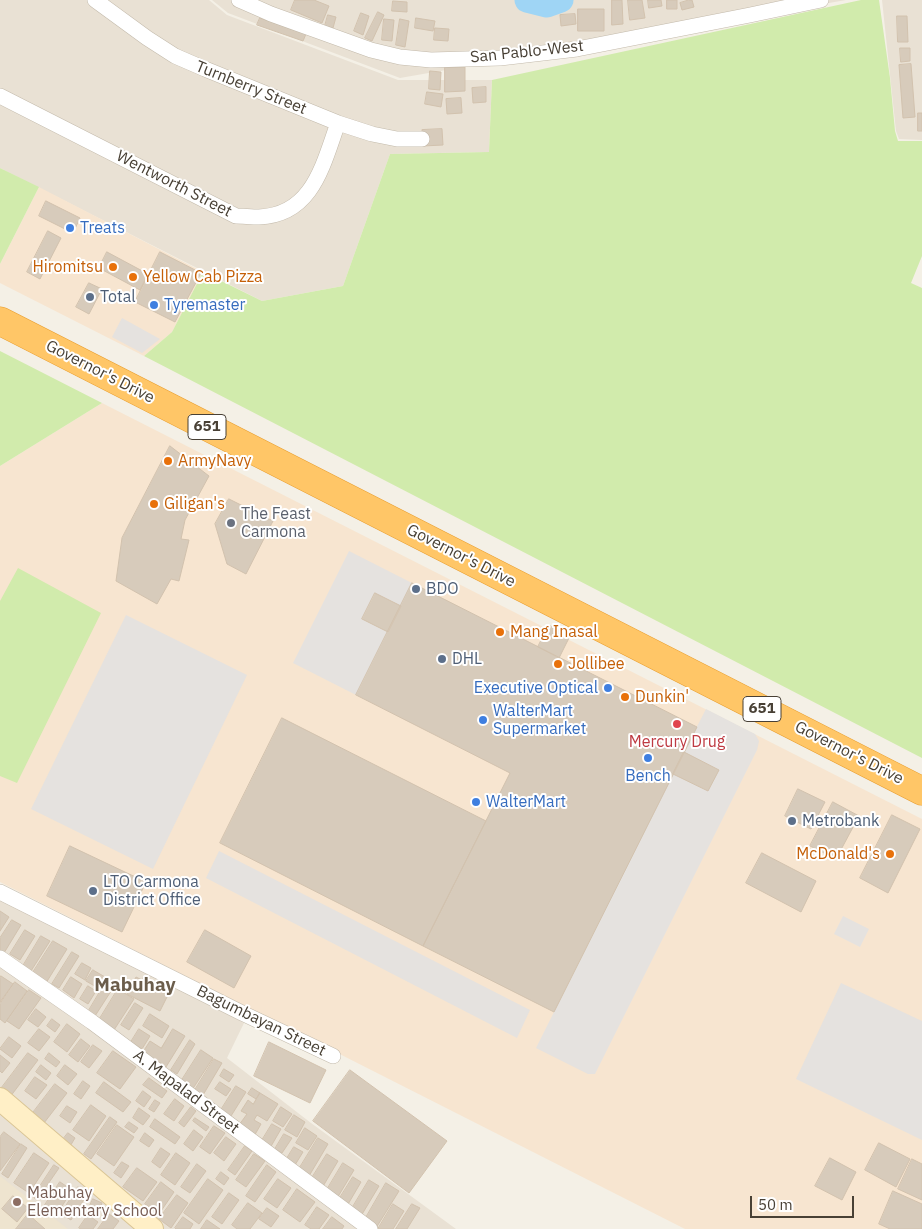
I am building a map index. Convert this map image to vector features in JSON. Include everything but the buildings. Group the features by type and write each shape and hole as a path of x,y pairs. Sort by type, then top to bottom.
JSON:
{"highway":[{"name":"Governor's Drive","path":"0,321 922,790"}],"main road":[{"path":"0,1099 152,1229"}],"street":[{"name":"Turnberry Street","path":"95,0 175,56 205,69 338,123 380,136 397,139 422,139"},
{"name":"San Pablo-West","path":"239,0 271,14 371,50 400,57 431,60 500,58 578,48 821,0"},
{"name":"Wentworth Street","path":"0,96 236,216 261,217 295,206 308,194 318,177 338,123"},
{"name":"Bagumbayan Street","path":"0,892 242,1013 333,1056"},
{"name":"A. Mapalad Street","path":"0,958 92,1022 370,1229"}],"shaded area":[{"path":"0,0 209,0 227,15 398,80 492,80 489,152 390,154 343,286 262,301 0,168"},
{"path":"212,0 516,0 547,8 569,0 846,0 400,78 228,13"},
{"path":"882,0 922,0 922,140 899,139 896,131"},
{"path":"39,187 203,272 172,332 144,356 0,283 0,264"},
{"path":"122,318 160,339 142,353 112,337"},
{"path":"102,403 922,819 922,1229 685,1229 0,882 0,466"},
{"path":"349,551 412,583 401,606 375,593 362,619 388,632 356,695 293,663"},
{"path":"126,615 247,675 153,869 31,809"},
{"path":"706,709 755,734 759,741 757,750 595,1074 588,1074 536,1048 673,774 708,791 719,770 684,752"},
{"path":"219,851 530,1010 517,1038 206,878"},
{"path":"0,884 244,1023 227,1058 311,1123 456,1229 0,1229"},
{"path":"843,916 869,929 860,947 834,934"},
{"path":"841,983 922,1021 922,1140 796,1079"},
{"name":"Mabuhay Elementary School","path":"0,1176 68,1229 0,1229"}],"green space":[{"path":"861,0 879,0 895,131 898,141 922,141 922,256 911,283 922,288 922,758 144,356 172,332 203,272 262,301 343,286 390,154 489,152 492,80"},
{"path":"0,168 39,187 0,264"},
{"path":"0,351 102,403 0,466"},
{"path":"18,568 101,613 17,783 0,776 0,601"}],"waterway":[{"path":"527,0 547,5 561,0"}],"place":[{"name":"Treats","path":"70,228"},
{"name":"Hiromitsu","path":"113,267"},
{"name":"Yellow Cab Pizza","path":"133,277"},
{"name":"Total","path":"90,297"},
{"name":"Tyremaster","path":"154,305"},
{"name":"ArmyNavy","path":"168,461"},
{"name":"Giligan's","path":"154,504"},
{"name":"The Feast Carmona","path":"231,523"},
{"name":"BDO","path":"416,589"},
{"name":"Mang Inasal","path":"500,632"},
{"name":"DHL","path":"442,659"},
{"name":"Jollibee","path":"558,664"},
{"name":"Executive Optical","path":"608,688"},
{"name":"Dunkin'","path":"625,697"},
{"name":"WalterMart Supermarket","path":"483,720"},
{"name":"Mercury Drug","path":"677,724"},
{"name":"Bench","path":"648,758"},
{"name":"WalterMart","path":"476,802"},
{"name":"Metrobank","path":"792,821"},
{"name":"McDonald's","path":"890,854"},
{"name":"LTO Carmona District Office","path":"93,891"},
{"name":"Mabuhay Elementary School","path":"17,1202"}],"district":[{"name":"Mabuhay","path":"135,986"}]}
